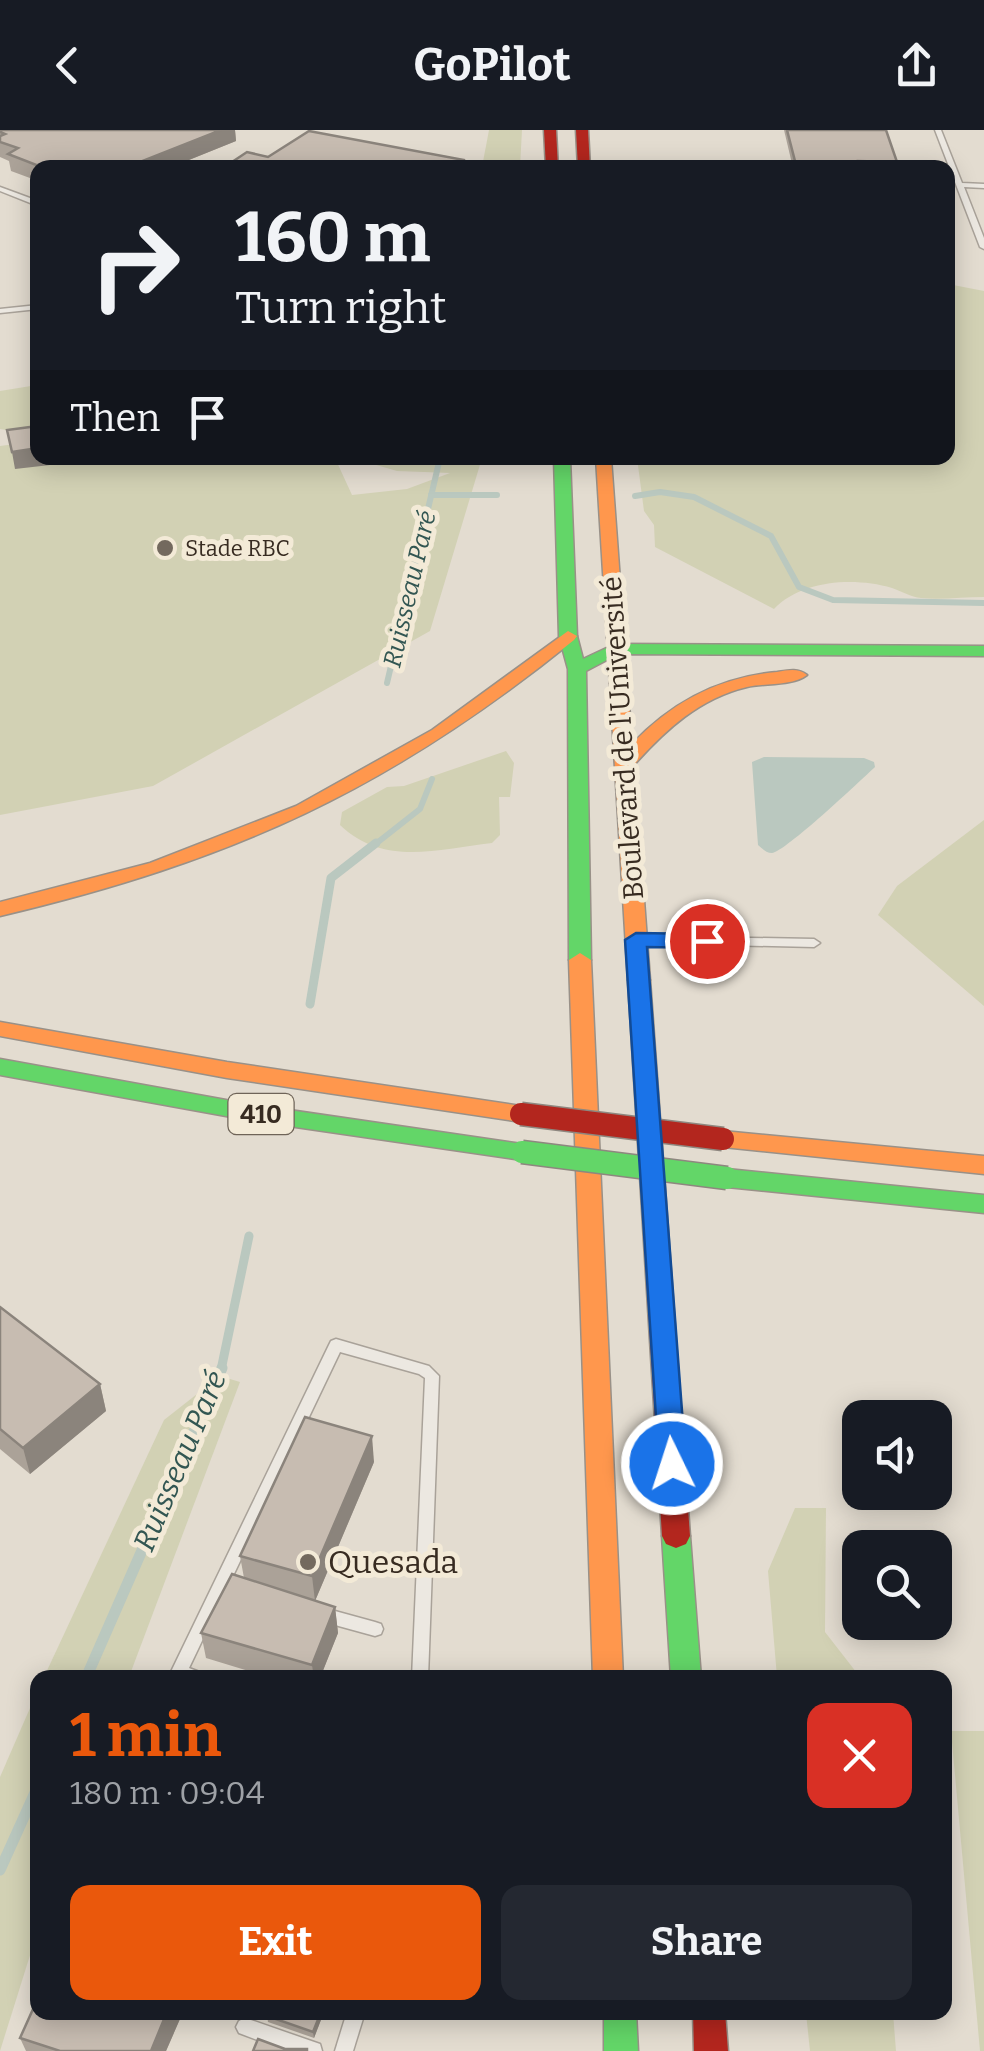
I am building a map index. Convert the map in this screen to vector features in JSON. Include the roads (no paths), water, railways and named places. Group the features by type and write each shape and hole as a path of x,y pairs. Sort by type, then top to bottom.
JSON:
{"main road":[{"path":"550,130 552,160"},
{"path":"582,130 584,160"},
{"name":"Boulevard de l'Université","path":"562,465 568,636 577,669 579,927 608,1670"},
{"name":"Boulevard de l'Université","path":"602,465 685,1670"},
{"path":"0,909 146,874 298,812 378,771 469,714 568,636"},
{"path":"577,669 615,649 984,650"},
{"path":"623,765 667,714 705,691 767,677 818,675"},
{"name":"410","path":"0,1029 227,1070 522,1114 984,1165"},
{"name":"410","path":"0,1067 235,1110 522,1152 984,1204"},
{"path":"620,2020 621,2051"},
{"path":"709,2020 711,2051"}],"lane":[{"path":"938,130 949,160"},
{"path":"955,178 984,247"},
{"path":"958,186 984,186"},
{"path":"0,189 30,201"},
{"path":"0,311 30,308"},
{"path":"636,940 814,943"},
{"path":"180,1670 228,1588 336,1346 428,1371 432,1376 420,1670"},
{"path":"309,1610 375,1629"},
{"path":"344,2051 354,2020"},
{"path":"245,2027 314,2051"}],"waterway":[{"name":"Ruisseau Paré","path":"431,495 438,465"},
{"name":"Ruisseau Paré","path":"635,496 660,492 694,497 771,536 799,587 833,600 984,603"},
{"name":"Ruisseau Paré","path":"387,683 431,495"},
{"name":"Ruisseau Paré","path":"431,495 497,495"},
{"name":"Ruisseau Paré","path":"373,846 420,809 432,779"},
{"name":"Ruisseau Paré","path":"310,1004 331,878 376,843"},
{"name":"Ruisseau Paré","path":"221,1370 249,1236"},
{"name":"Ruisseau Paré","path":"90,1670 222,1368"},
{"name":"Ruisseau Paré","path":"0,1870 30,1804"}],"place":[{"name":"Stade RBC","path":"165,548"},
{"name":"Quesada","path":"308,1562"}]}
